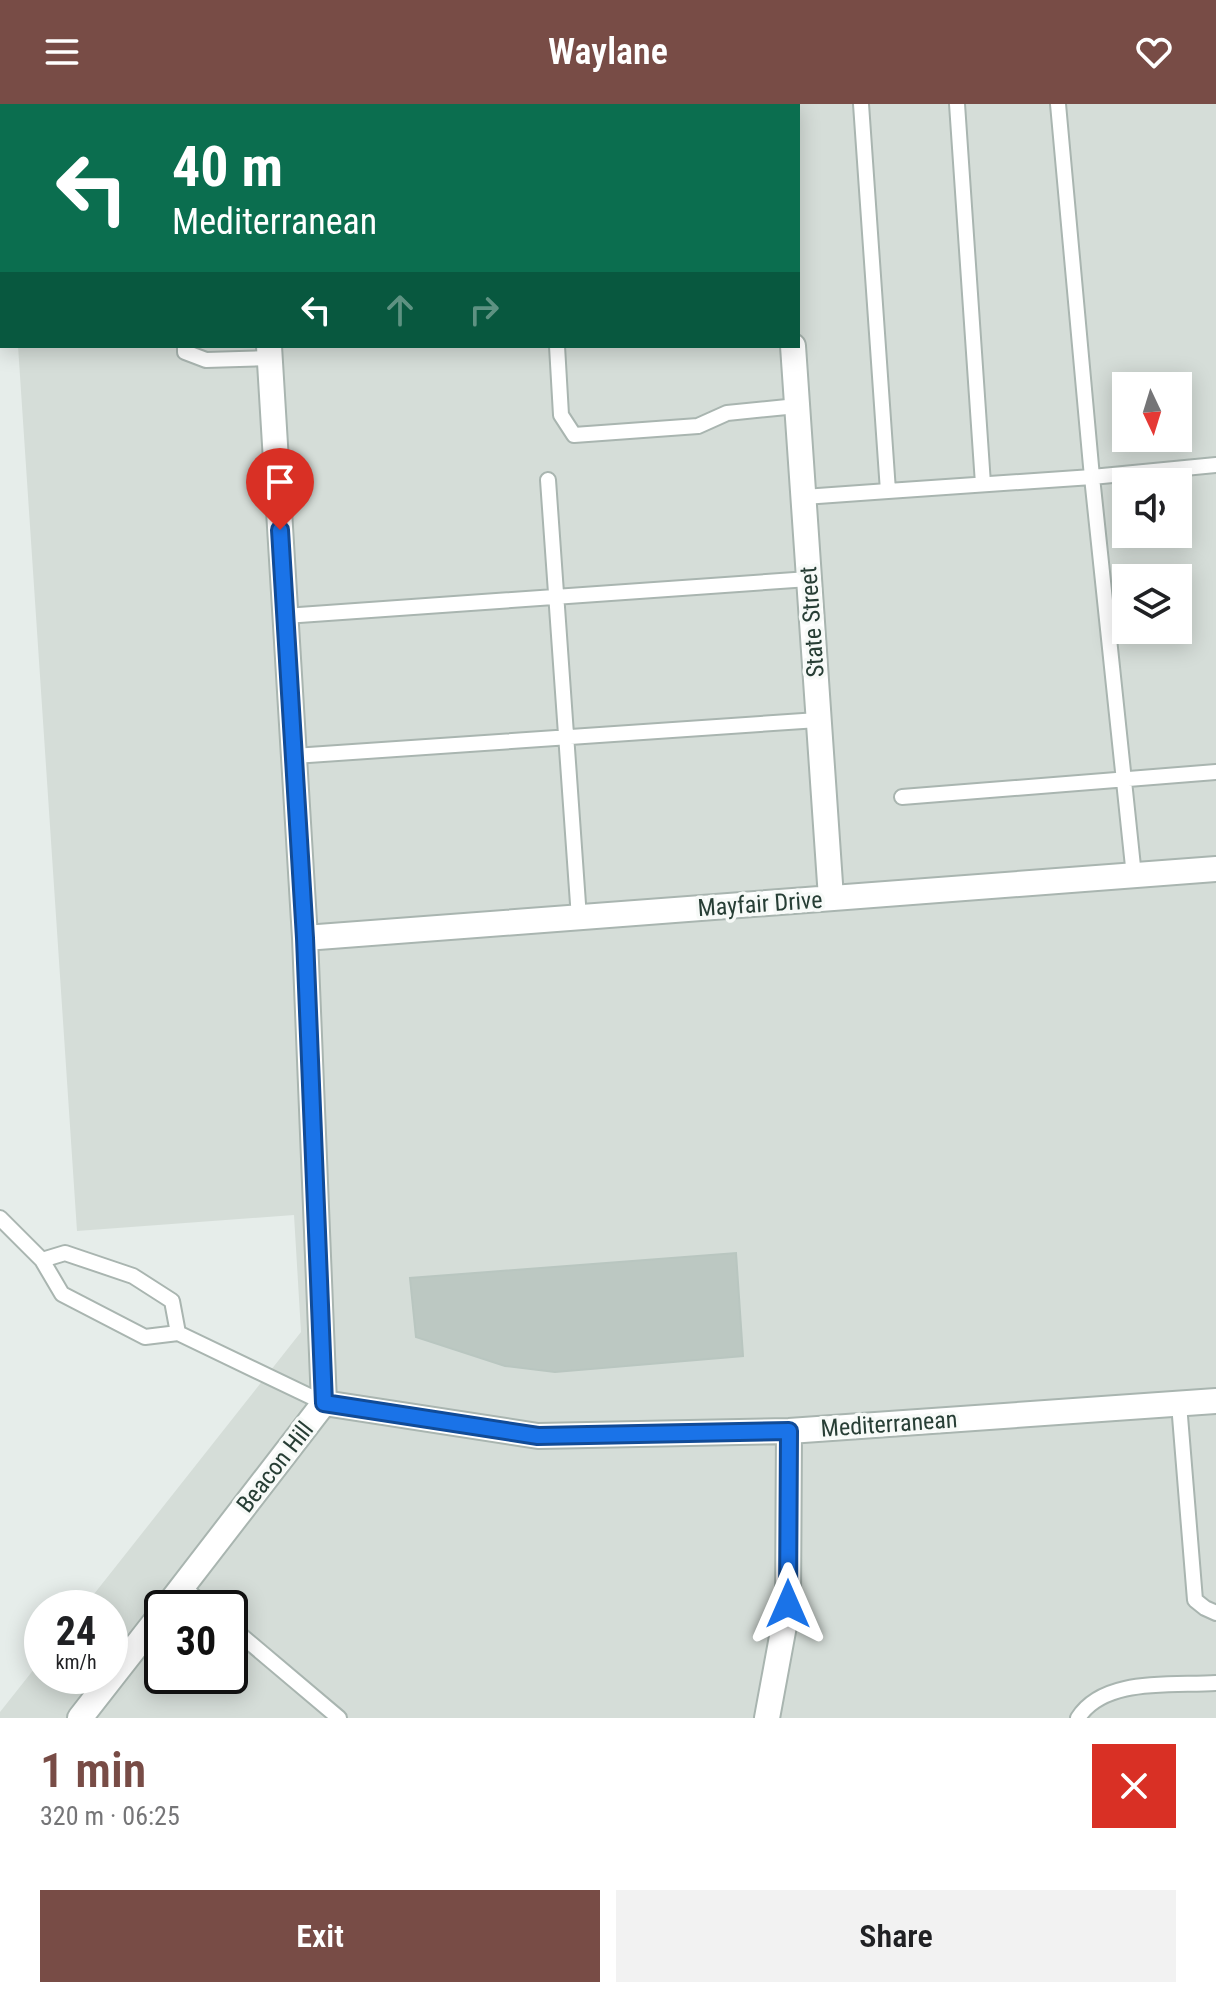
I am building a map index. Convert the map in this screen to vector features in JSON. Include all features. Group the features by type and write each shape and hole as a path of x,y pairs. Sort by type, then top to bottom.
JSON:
{"street":[{"name":"State Street","path":"793,348 831,898"},
{"name":"Beacon Hill","path":"179,1590 324,1403 305,938 270,352"},
{"name":"Mayfair Drive","path":"305,938 1216,869"},
{"name":"Mediterranean","path":"324,1403 538,1436 789,1431 1216,1401"},
{"path":"767,1718 788,1604 789,1431"},
{"name":"Beacon Hill","path":"80,1718 144,1636"}],"lane":[{"path":"861,104 888,491"},
{"path":"957,104 983,484"},
{"path":"1058,104 1092,477 1134,876"},
{"path":"185,348 185,352 206,360 270,352"},
{"path":"557,348 561,415 574,435 698,426 727,413 797,406"},
{"path":"804,497 1216,465"},
{"path":"548,480 579,918"},
{"path":"285,616 809,579"},
{"path":"294,756 818,720"},
{"path":"902,797 1216,772"},
{"path":"0,1218 42,1260 62,1294 145,1337 178,1333 324,1403"},
{"path":"42,1260 65,1253 133,1276 172,1301 178,1333"},
{"path":"1179,1404 1195,1600 1216,1613"},
{"path":"182,1586 187,1590"},
{"path":"248,1641 339,1718"},
{"path":"1078,1718 1087,1704 1107,1693 1131,1688 1216,1683"}],"shaded area":[{"path":"800,104 1216,104 1216,1718 0,1718 0,1712 24,1682 24,1694 128,1694 128,1590 97,1590 301,1332 294,1215 77,1231 18,348 800,348"}],"building":[{"path":"736,1253 743,1356 555,1372 505,1366 416,1337 410,1278"}],"route":[{"path":"280,530 305,938 324,1403 538,1436 789,1431 788,1604"}]}
